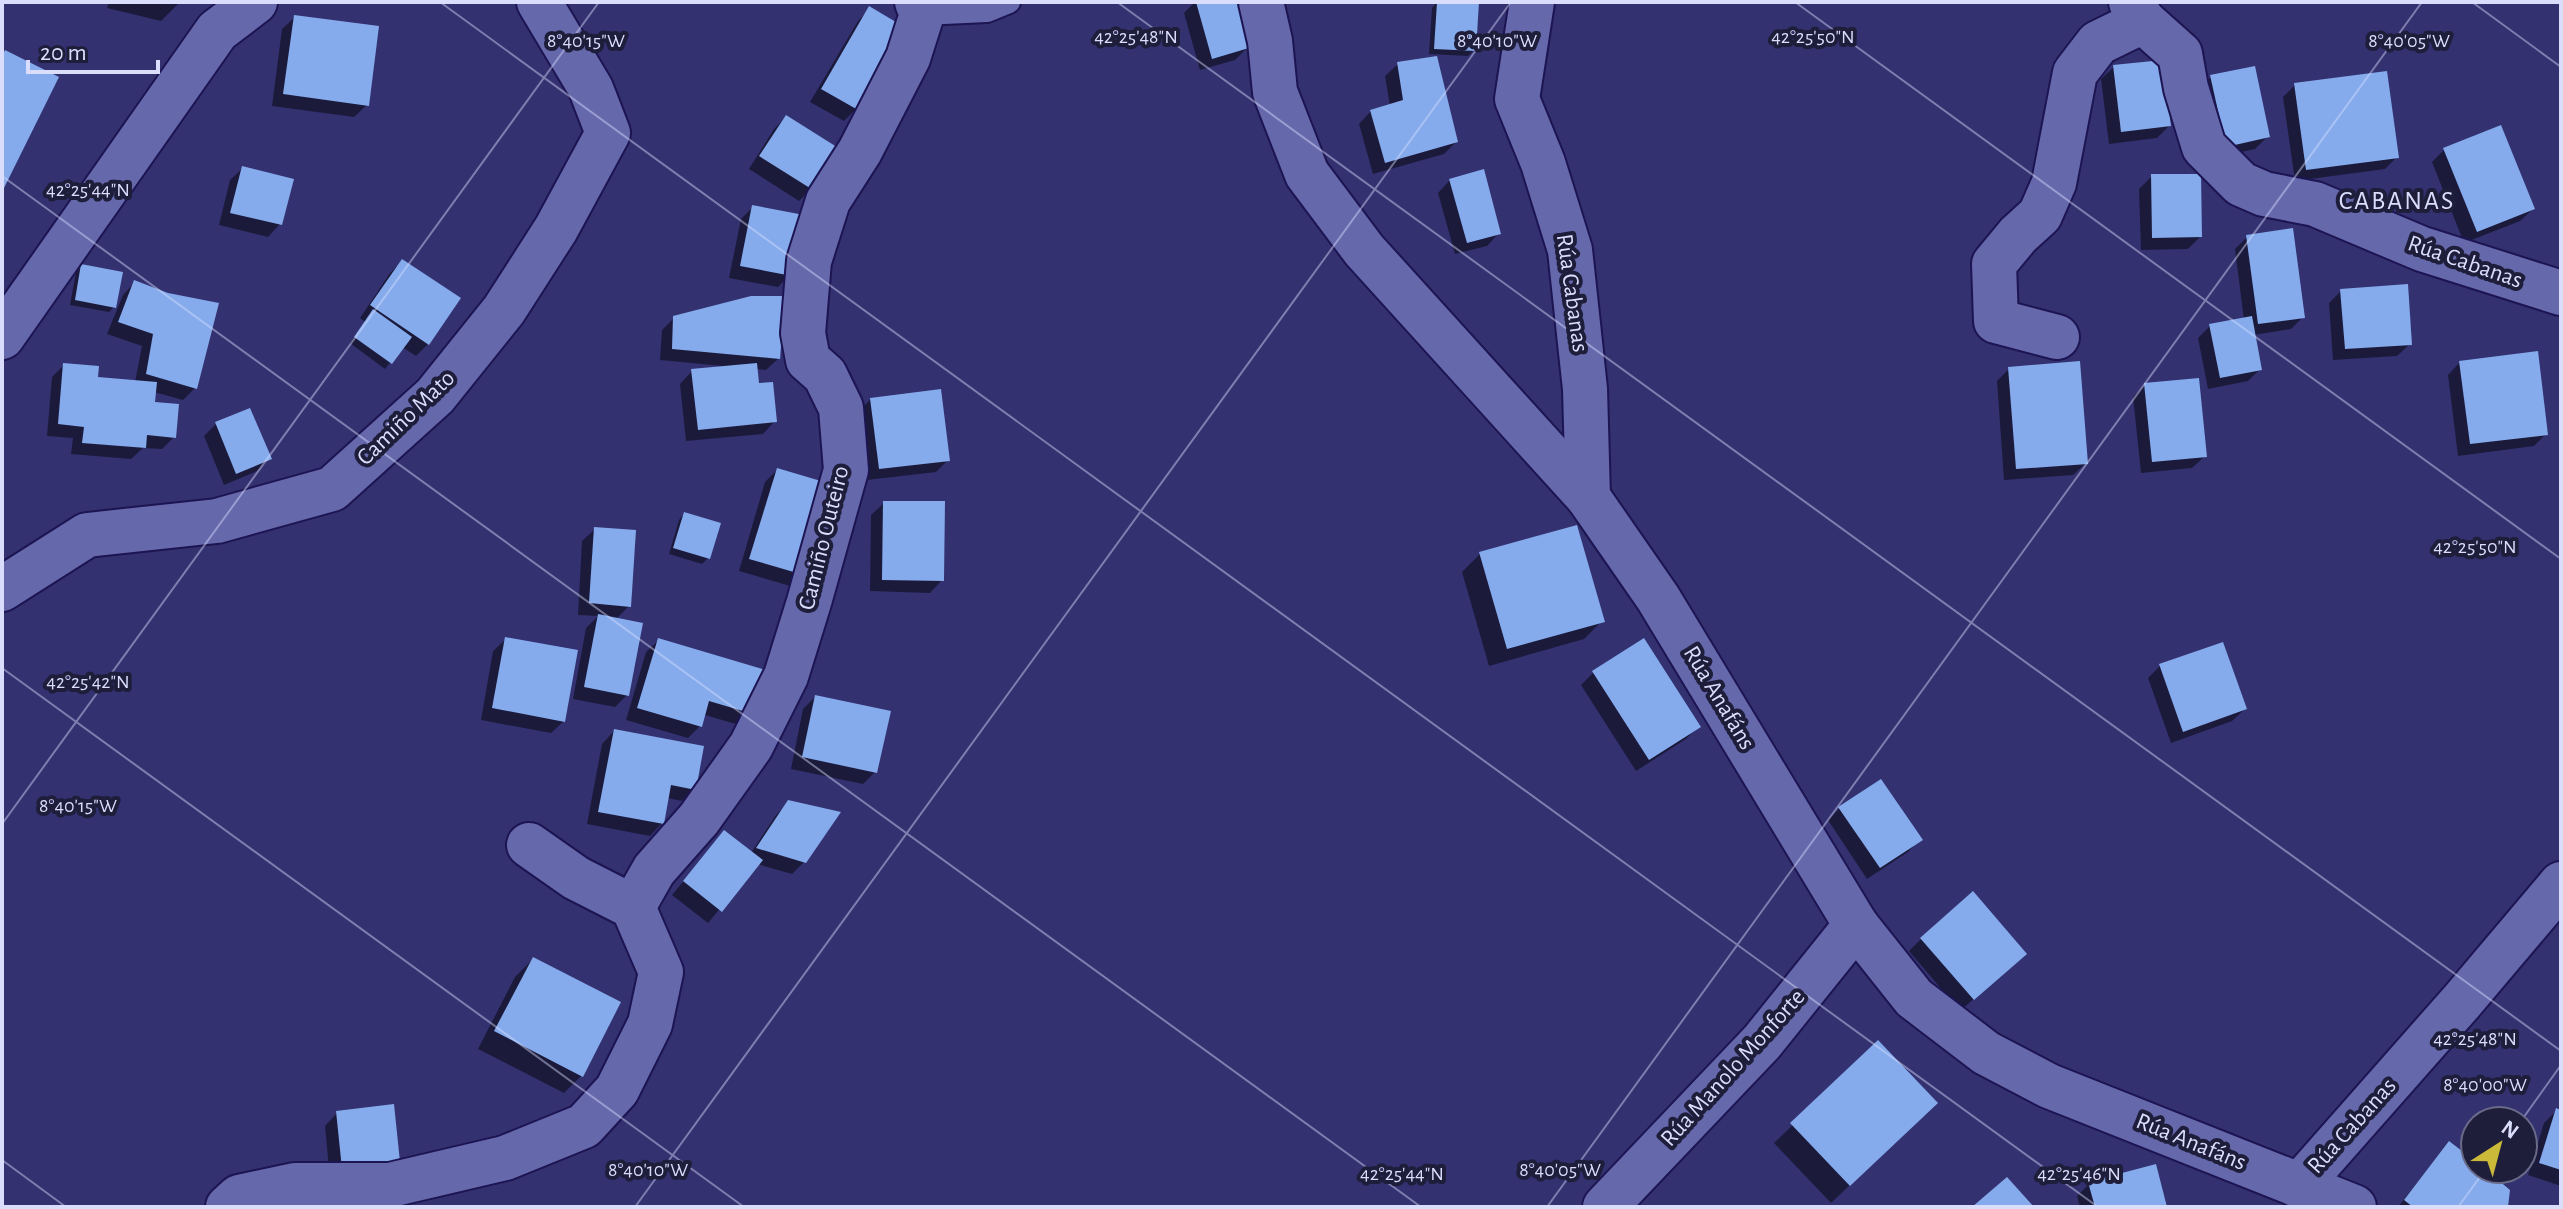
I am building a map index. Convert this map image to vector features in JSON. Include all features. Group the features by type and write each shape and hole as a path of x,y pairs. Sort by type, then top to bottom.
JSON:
{"street":[{"path":"2,337 217,31 255,2"},
{"name":"Camiño Mato","path":"2,589 87,535 217,521 332,489 435,396 504,310 556,229 608,133 591,89 539,2"},
{"name":"Rúa Anafáns","path":"1261,2 1270,41 1275,92 1307,174 1364,250 1588,497 1658,598 1856,925 1914,998 1986,1053 2049,1086 2354,1207"},
{"name":"Rúa Cabanas","path":"1532,2 1517,99 1543,163 1570,250 1585,389 1588,497"},
{"name":"Camiño Outeiro","path":"633,907 654,870 699,819 751,746 786,676 846,470 841,408 825,375 808,360 803,333 809,261 828,201 860,151 908,58 920,8"},
{"name":"Rúa Cabanas","path":"2057,337 1996,321 1994,264 2040,215 2054,183 2075,73 2098,43 2137,12 2180,54 2186,88 2204,147 2241,184 2264,194 2315,204 2422,249 2561,293"},
{"path":"228,1207 239,1197 295,1185 390,1185 505,1158 584,1126 617,1090 650,1024 661,972 633,907 576,878 529,845"},
{"name":"Rúa Cabanas","path":"2299,1186 2561,884"},
{"name":"Rúa Manolo Monforte","path":"1605,1207 1762,1042 1856,925"}],"lane":[{"name":"Camiño Outeiro","path":"920,8 987,11 1009,2"}],"building":[{"path":"1196,2 1237,2 1249,48 1212,59"},
{"path":"1437,2 1479,2 1476,51 1434,49"},
{"path":"869,6 906,28 858,110 821,89"},
{"path":"294,15 379,26 369,106 283,94"},
{"path":"5,50 59,77 2,192 2,56"},
{"path":"1437,56 1458,142 1385,163 1370,110 1403,100 1397,62"},
{"path":"2163,60 2171,126 2121,132 2113,65"},
{"path":"2255,66 2270,137 2226,147 2210,75"},
{"path":"2387,71 2399,158 2306,170 2294,83"},
{"path":"786,115 840,149 813,190 759,156"},
{"path":"2501,125 2535,209 2477,232 2443,148"},
{"path":"242,166 294,179 282,225 230,213"},
{"path":"1484,169 1501,234 1467,243 1449,179"},
{"path":"2151,174 2201,174 2202,237 2152,238"},
{"path":"752,205 804,215 792,276 740,266"},
{"path":"2293,228 2305,318 2258,324 2246,235"},
{"path":"402,259 461,298 429,345 370,305"},
{"path":"81,264 123,272 116,308 75,300"},
{"path":"134,280 168,293 219,303 197,389 146,374 153,334 118,322"},
{"path":"2408,284 2412,345 2345,349 2340,289"},
{"path":"751,296 785,296 780,359 672,349 673,316"},
{"path":"373,309 412,337 392,364 354,337"},
{"path":"2252,316 2262,370 2220,378 2209,324"},
{"path":"2538,351 2548,435 2470,444 2459,361"},
{"path":"2080,361 2088,464 2016,469 2008,367"},
{"path":"63,363 99,366 98,377 157,382 155,402 179,404 176,438 147,435 146,448 82,443 84,427 58,424"},
{"path":"757,363 759,383 773,382 777,422 698,430 691,369"},
{"path":"2199,378 2207,457 2152,462 2144,383"},
{"path":"941,389 950,461 879,469 870,398"},
{"path":"250,408 272,459 236,474 215,422"},
{"path":"777,468 831,484 804,575 749,559"},
{"path":"883,501 945,501 944,581 882,580"},
{"path":"684,512 721,523 710,559 673,548"},
{"path":"1577,525 1605,622 1507,649 1479,552"},
{"path":"594,527 636,530 631,607 589,603"},
{"path":"598,614 643,623 629,696 584,687"},
{"path":"505,637 578,650 565,722 492,708"},
{"path":"658,638 766,670 753,714 709,701 702,727 637,708"},
{"path":"1644,638 1701,727 1649,760 1592,671"},
{"path":"2223,642 2247,709 2183,732 2159,664"},
{"path":"815,695 891,711 877,773 802,757"},
{"path":"614,729 704,746 696,790 671,785 664,824 598,812"},
{"path":"1881,779 1923,840 1880,868 1838,807"},
{"path":"788,800 841,812 806,863 756,848"},
{"path":"724,830 763,860 722,912 683,881"},
{"path":"1973,891 2027,954 1974,1000 1920,938"},
{"path":"533,957 621,1002 583,1077 494,1031"},
{"path":"1878,1040 1938,1103 1850,1186 1790,1123"},
{"path":"394,1104 400,1162 342,1169 336,1111"},
{"path":"2556,1108 2561,1110 2561,1170 2539,1163"},
{"path":"2449,1141 2459,1149 2459,1185 2504,1185 2510,1190 2508,1207 2413,1207 2404,1200"},
{"path":"2156,1164 2167,1207 2095,1207 2088,1182"},
{"path":"2007,1177 2034,1207 1972,1207"}],"district":[{"name":"CABANAS","path":"2397,201"}]}
